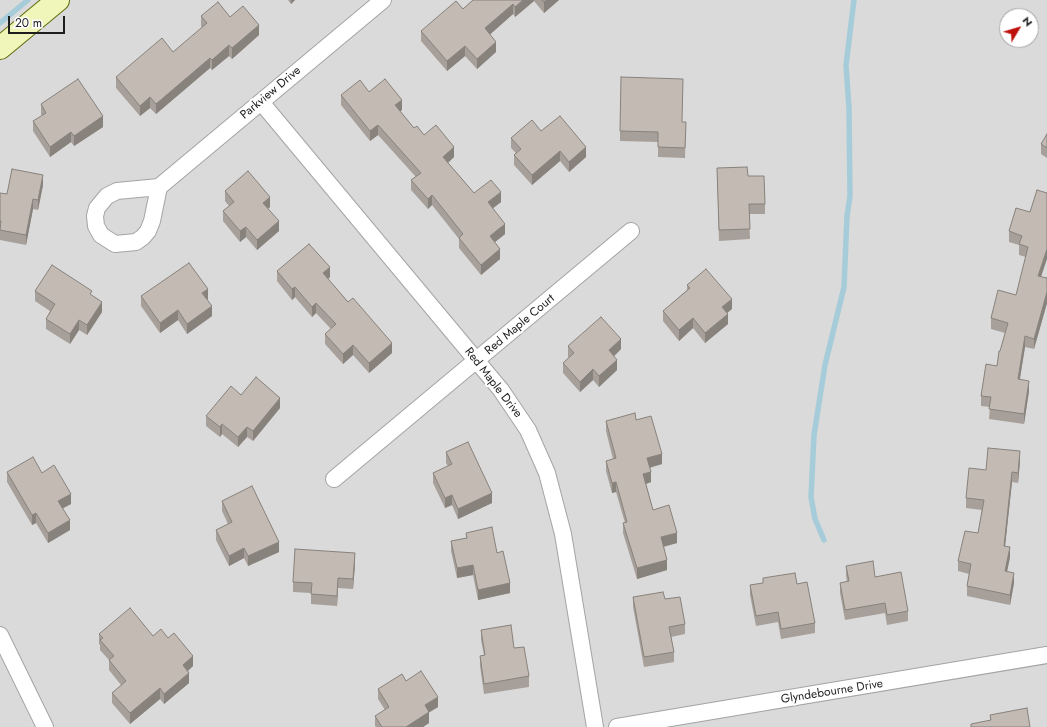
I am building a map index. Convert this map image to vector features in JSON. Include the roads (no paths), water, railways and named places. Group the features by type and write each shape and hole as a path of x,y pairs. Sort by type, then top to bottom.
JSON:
{"street":[{"path":"0,48 58,0"},
{"name":"Parkview Drive","path":"159,187 383,0"},
{"name":"Red Maple Drive","path":"261,102 501,390 521,420 538,451 547,473 563,534 595,727"},
{"name":"Red Maple Court","path":"334,479 631,231"},
{"path":"0,635 45,727"},
{"name":"Glyndebourne Drive","path":"616,727 1047,655"}],"waterway":[{"path":"0,23 28,0"},
{"path":"824,540 815,519 811,497 814,435 825,365 844,287 847,216 850,196 849,108 846,65 854,0"}]}
